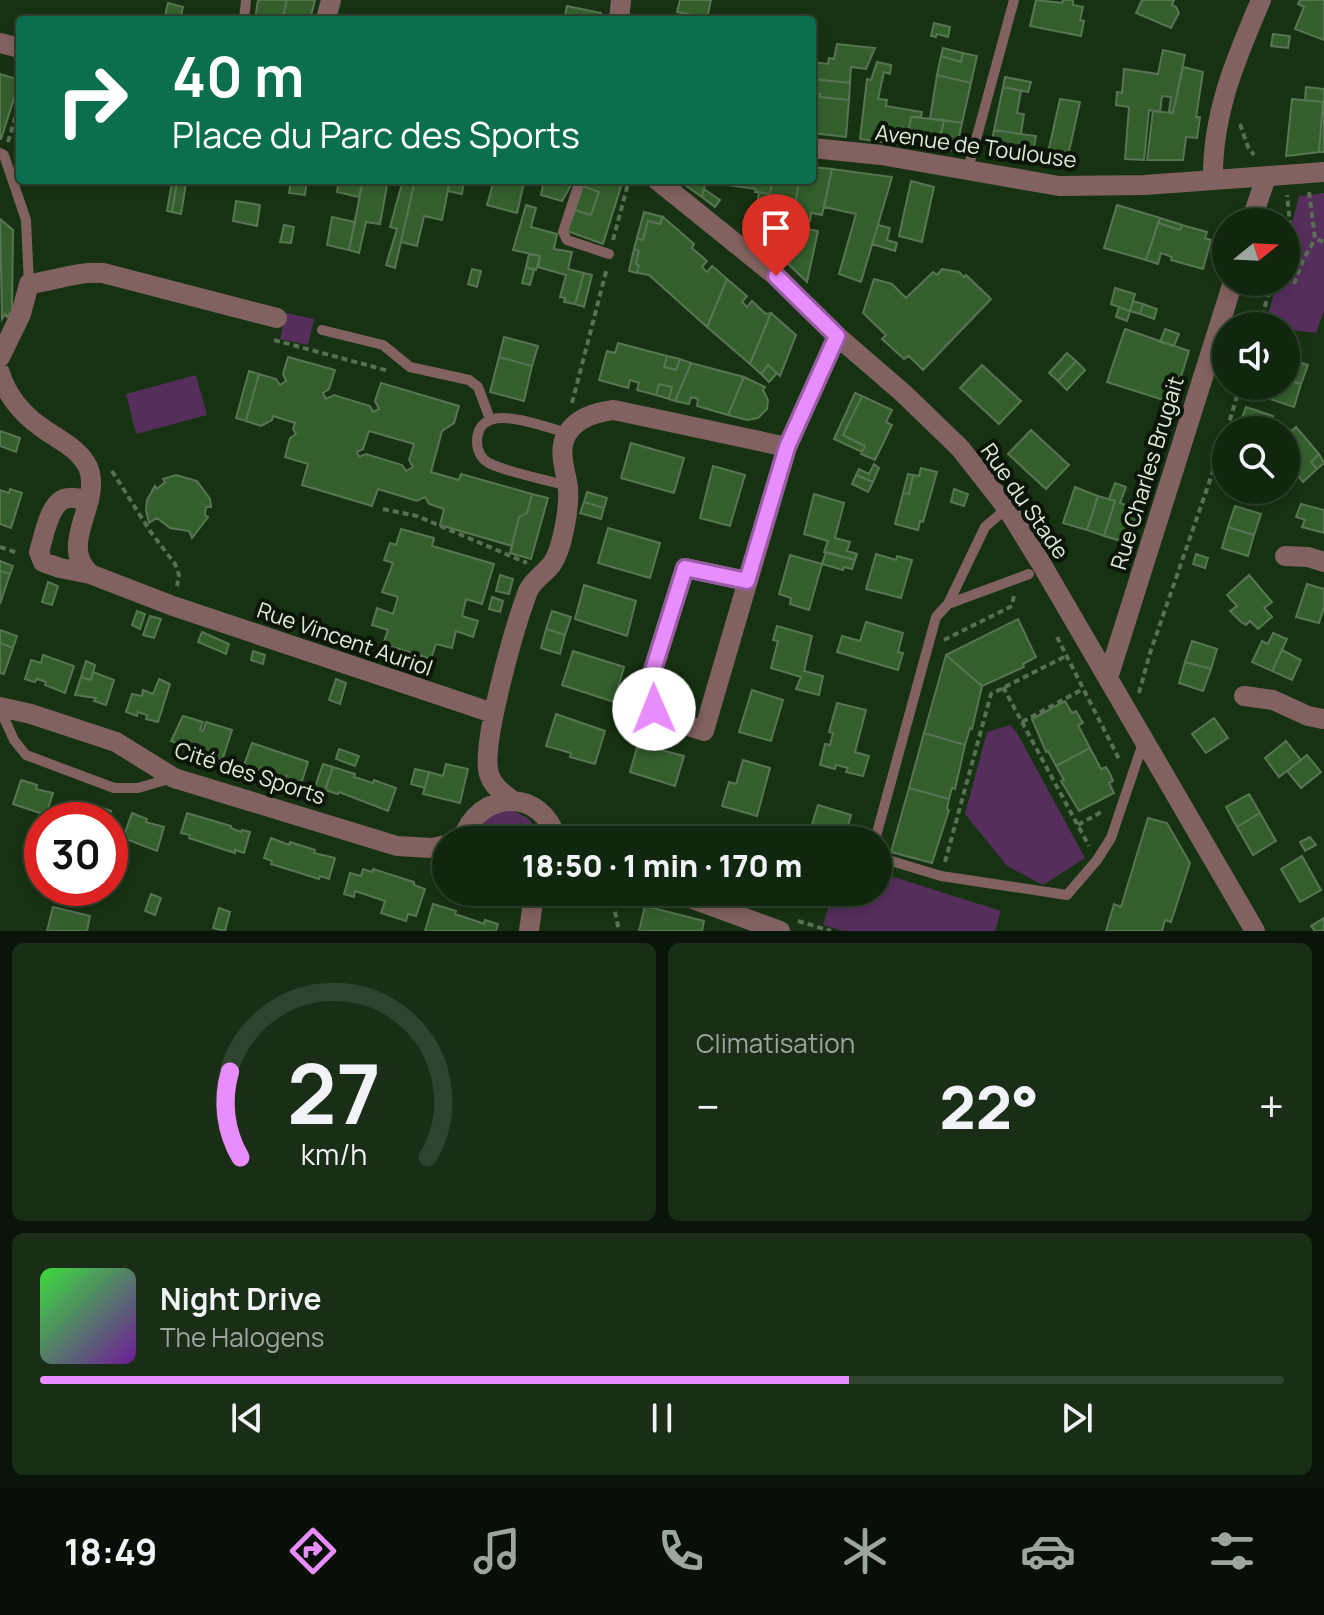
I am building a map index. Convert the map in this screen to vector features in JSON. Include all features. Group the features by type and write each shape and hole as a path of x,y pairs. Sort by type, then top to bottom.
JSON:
{"street":[{"path":"1213,179 1213,150 1221,101 1261,0"},
{"name":"Avenue de Toulouse","path":"816,148 881,155 1059,186 1145,185 1315,173"},
{"path":"1258,208 1273,177"},
{"name":"Rue du Stade","path":"662,184 776,276 960,448 1007,508 1255,931"},
{"path":"0,357 21,314 29,284 86,271 277,318"},
{"name":"Rue Charles Brugait","path":"1108,678 1229,296"},
{"path":"747,581 685,568 647,689 654,709 667,719 704,731 787,447 837,336"},
{"path":"0,373 5,388 24,413 39,427 72,446 87,465 92,482 77,545 80,565 90,574"},
{"path":"513,801 496,788 489,774 487,756 493,713 535,581 554,562 564,534 568,486 563,457 573,427 597,412 614,410 787,447"},
{"name":"Rue Vincent Auriol","path":"89,501 69,498 59,501 53,509 39,552 43,562 90,574 173,606 493,713"},
{"path":"1285,556 1308,557 1324,562"},
{"path":"1244,696 1273,700 1308,716 1324,718"},
{"name":"Cité des Sports","path":"0,708 31,714 116,742 174,778 397,846 432,848"},
{"path":"469,826 474,816 485,808 498,802 513,801 540,811 551,826"},
{"path":"529,931 532,906"},
{"path":"712,906 780,931"}],"lane":[{"path":"968,169 1014,0"},
{"path":"2,154 26,220 29,284"},
{"path":"579,184 563,232 567,240 609,254"},
{"path":"322,330 383,345 410,367 469,380 478,387 490,419"},
{"path":"568,486 489,463 481,457 477,437 481,425 490,419 505,417 573,427"},
{"path":"879,826 936,617 948,604 985,527 1007,508"},
{"path":"948,604 1029,574"},
{"path":"0,708 14,740 26,755 114,788 138,788 174,778"},
{"path":"892,861 941,876 1067,895 1111,838 1144,740"}],"path":[{"path":"2,154 16,114"},
{"path":"1300,268 1315,239 1315,173"},
{"path":"1273,177 1288,198 1289,208"},
{"path":"573,427 568,417 628,184"},
{"path":"1315,239 1324,242"},
{"path":"271,339 392,371"},
{"path":"110,469 175,564 179,575 173,606"},
{"path":"1139,694 1212,473"},
{"path":"383,509 417,516 479,544 522,559 535,581"},
{"path":"934,646 1012,606 1016,578"},
{"path":"1054,631 1131,780"},
{"path":"941,876 991,694 1067,656"},
{"path":"1003,687 1097,860"},
{"path":"1022,722 1083,689"},
{"path":"614,906 619,931"}],"shaded area":[{"path":"1324,193 1324,311 1316,333 1300,331 1300,312 1269,312 1273,296 1300,296 1300,208 1296,208 1299,196"},
{"path":"286,313 314,319 308,345 280,339"},
{"path":"196,375 207,415 136,434 126,394"},
{"path":"1010,725 1085,858 1043,885 1007,866 965,814 987,732"},
{"path":"511,810 528,818 534,826 480,826 491,814"},
{"path":"892,876 1001,911 995,931 843,931 823,925 829,906 892,906"}],"building":[{"path":"258,0 287,0 283,16 256,16"},
{"path":"287,0 315,0 311,16 283,16"},
{"path":"680,0 711,0 707,16 677,12"},
{"path":"1036,0 1062,3 1063,0 1073,0 1073,5 1083,7 1081,36 1030,26"},
{"path":"1142,0 1174,0 1172,5 1179,13 1171,28 1136,13"},
{"path":"1300,0 1324,0 1324,40 1295,29 1304,7 1298,4"},
{"path":"168,3 183,7 181,16 165,16"},
{"path":"567,6 601,13 600,16 565,16"},
{"path":"934,23 950,27 948,37 931,36"},
{"path":"1273,34 1290,36 1288,48 1271,46"},
{"path":"837,44 875,48 866,69 851,67 850,83 816,79 816,62 828,64 829,58 834,59"},
{"path":"943,48 963,53 961,62 941,56"},
{"path":"1163,50 1185,55 1173,113 1169,112 1171,97 1162,96 1160,112 1149,110 1144,160 1125,159 1129,107 1116,105 1117,92 1122,93 1124,69 1158,74"},
{"path":"963,53 977,56 971,83 937,75 941,56 961,62"},
{"path":"877,62 891,65 890,74 884,72 878,99 887,100 886,106 922,112 921,117 911,117 906,145 860,139 867,79 871,80"},
{"path":"1183,67 1203,72 1196,117 1200,117 1197,138 1186,137 1183,160 1147,160 1153,111 1173,113"},
{"path":"0,74 16,79 16,92 0,139"},
{"path":"937,75 971,83 962,123 930,119"},
{"path":"1005,77 1031,82 1028,92 1003,87"},
{"path":"816,79 850,83 849,100 820,97 816,94"},
{"path":"1003,87 1021,91 1017,113 1024,114 1021,134 994,130"},
{"path":"1306,87 1324,89 1324,152 1319,152 1323,102 1305,100"},
{"path":"816,94 820,97 849,100 846,137 816,133"},
{"path":"1060,99 1080,102 1068,156 1048,153"},
{"path":"1292,99 1323,102 1319,152 1286,156"},
{"path":"911,117 944,120 938,149 906,145"},
{"path":"944,120 962,123 956,151 938,149"},
{"path":"994,130 1036,136 1032,159 989,155"},
{"path":"816,167 832,169 822,215 811,213 810,221 793,218 798,184 816,184"},
{"path":"832,169 892,177 861,282 839,274 856,214 824,207"},
{"path":"911,181 934,187 922,242 899,236"},
{"path":"172,184 177,184 172,212 167,211"},
{"path":"177,184 186,184 181,214 172,212"},
{"path":"290,184 306,184 305,195 289,193"},
{"path":"338,184 362,184 359,197 337,192"},
{"path":"362,184 387,184 380,224 366,222 359,253 349,250"},
{"path":"402,184 414,184 395,268 386,265 397,229 390,227"},
{"path":"414,184 449,184 442,220 424,216 417,246 401,242"},
{"path":"449,184 463,184 462,194 448,191"},
{"path":"493,184 524,184 517,213 487,205"},
{"path":"543,184 571,185 562,201 541,195"},
{"path":"622,184 603,244 567,231 575,210 591,215 599,192 583,186"},
{"path":"684,184 705,184 702,197"},
{"path":"720,184 771,184 770,194 755,192 756,189"},
{"path":"771,184 798,184 793,218 756,212 759,192 770,194"},
{"path":"583,186 599,192 591,215 575,210"},
{"path":"704,189 720,200 715,207 702,197"},
{"path":"236,201 260,205 257,226 233,221"},
{"path":"526,205 536,208 531,227 557,234 554,249 572,252 568,269 584,273 575,304 564,302 565,298 560,297 566,275 538,267 540,256 513,250"},
{"path":"1117,205 1160,218 1146,260 1104,248"},
{"path":"644,212 663,217 660,224 648,221 643,240 637,238"},
{"path":"764,213 780,216 780,226 762,223"},
{"path":"332,217 355,222 349,250 327,245"},
{"path":"663,217 694,244 692,248 707,261 702,267 707,272 712,266 727,279 707,327 649,275 637,273 639,251 634,249 637,238 643,240 648,221 660,224"},
{"path":"1160,218 1182,225 1180,230 1158,223"},
{"path":"0,219 13,230 12,311 2,319"},
{"path":"1158,223 1180,230 1182,225 1207,232 1205,238 1211,240 1203,269 1171,260 1172,257 1161,253 1158,264 1146,260"},
{"path":"284,225 294,227 291,243 280,242"},
{"path":"878,225 890,228 887,240 897,243 895,251 872,244"},
{"path":"792,226 818,231 807,282 785,261"},
{"path":"634,249 639,251 637,273 629,271"},
{"path":"529,254 540,256 536,270 526,267"},
{"path":"526,267 534,270 530,285 522,283"},
{"path":"472,269 481,271 477,287 468,284"},
{"path":"942,269 959,272 964,277 966,275 991,299 923,370 909,356 904,359 882,339 886,335 863,313 874,279 892,284 906,298 933,272 937,275"},
{"path":"584,273 592,275 584,307 575,304"},
{"path":"727,279 747,296 742,302 747,307 752,301 766,314 771,313 750,364 707,327"},
{"path":"1115,288 1135,294 1130,311 1111,304"},
{"path":"1133,301 1143,304 1140,314 1130,311"},
{"path":"1143,304 1157,309 1154,319 1140,314"},
{"path":"1119,307 1130,311 1127,321 1116,317"},
{"path":"771,313 796,335 780,376 768,365 761,374 750,364"},
{"path":"1125,329 1189,351 1173,403 1107,382"},
{"path":"1165,329 1179,334 1174,346 1160,342"},
{"path":"504,337 538,346 532,366 499,357"},
{"path":"618,343 667,356 664,367 676,370 680,359 691,363 675,401 669,399 672,387 659,384 656,395 637,390 639,383 630,380 628,388 599,380 607,351 615,353"},
{"path":"1067,353 1076,361 1058,381 1049,373"},
{"path":"667,356 680,359 676,370 664,367"},
{"path":"288,357 335,370 329,389 323,393 326,399 334,395 370,406 373,412 379,409 375,401 381,383 459,406 454,423 442,431 431,472 459,480 461,474 532,494 527,513 519,517 512,546 440,525 444,509 429,504 425,497 417,501 378,489 372,506 302,485 308,464 285,457 290,438 296,434 293,429 295,423 273,416 272,420 261,426 246,421 259,374 276,379 280,385 286,381 283,374","holes":["369,431 414,444 409,460 413,467 406,471 402,465 366,454 359,457 357,452 363,449"]},
{"path":"499,357 532,366 524,401 490,392"},
{"path":"1076,361 1085,370 1067,390 1058,381"},
{"path":"1300,362 1308,365 1300,384"},
{"path":"691,363 744,377 728,415 697,406 698,399 691,397 689,404 675,401"},
{"path":"768,365 777,373 769,382 761,374"},
{"path":"982,365 1021,401 999,424 960,388"},
{"path":"249,371 259,374 246,421 236,418"},
{"path":"744,377 765,387 767,409 758,418 747,420 728,415"},
{"path":"659,384 672,387 669,399 656,395"},
{"path":"855,393 862,396 843,435 865,446 862,452 834,439"},
{"path":"862,396 892,410 886,422 892,425 875,460 861,454 865,446 843,435"},
{"path":"1273,400 1296,400 1294,407"},
{"path":"1246,407 1273,416 1243,416"},
{"path":"1031,430 1069,465 1046,489 1008,454"},
{"path":"0,431 20,438 16,452 0,446"},
{"path":"1300,432 1319,454 1311,462 1317,469 1303,482 1300,478"},
{"path":"631,443 684,458 674,493 621,478"},
{"path":"1319,454 1324,463 1317,469 1311,462"},
{"path":"874,464 879,468 873,482 856,475 859,469 869,474"},
{"path":"713,466 745,475 730,526 700,518"},
{"path":"921,468 937,472 918,530 895,524 903,493 909,494 913,475 919,476"},
{"path":"908,474 913,475 909,494 903,493"},
{"path":"176,475 197,481 210,499 211,507 206,507 205,515 208,517 192,538 189,531 170,528 157,518 149,523 147,500 155,486 157,489 165,482 163,479"},
{"path":"856,475 873,482 868,492 852,484"},
{"path":"1115,483 1126,487 1120,503 1134,508 1136,501 1141,503 1128,543 1104,536 1115,501 1109,499"},
{"path":"1075,487 1098,496 1087,530 1063,523"},
{"path":"10,489 22,493 11,528 0,524 0,490 9,493"},
{"path":"954,489 968,494 964,506 951,502"},
{"path":"587,492 607,498 604,508 584,502"},
{"path":"532,494 548,498 531,559 510,553 519,517 527,513"},
{"path":"814,494 844,503 835,538 850,542 847,551 857,554 855,560 824,552 828,541 804,534"},
{"path":"1098,496 1115,501 1104,536 1087,530"},
{"path":"584,502 604,508 601,519 580,513"},
{"path":"1301,504 1324,510 1324,533 1302,527 1305,520 1296,517"},
{"path":"1235,506 1261,514 1254,535 1228,527"},
{"path":"1228,527 1254,535 1248,556 1222,548"},
{"path":"608,528 660,543 650,578 598,563"},
{"path":"401,529 434,538 432,546 494,564 482,604 466,599 462,616 478,621 473,637 456,631 452,648 436,644 431,659 383,644 388,630 372,625 377,608 393,614 398,597 382,592 393,563 384,560 390,543 396,545"},
{"path":"826,552 855,560 852,569 844,567 843,570 822,564"},
{"path":"876,554 896,560 897,556 912,560 901,598 866,589"},
{"path":"1196,554 1208,558 1205,568 1193,564"},
{"path":"790,555 822,564 809,610 790,604 791,598 779,594"},
{"path":"0,561 13,566 10,574 0,571"},
{"path":"0,571 10,574 0,604"},
{"path":"500,575 513,579 509,594 496,591"},
{"path":"1249,575 1272,602 1264,608 1272,617 1258,629 1250,621 1246,625 1241,622 1230,611 1237,606 1227,595"},
{"path":"48,582 58,586 52,605 42,602"},
{"path":"1307,584 1324,589 1324,607 1319,623 1296,617"},
{"path":"584,585 636,601 627,636 575,619"},
{"path":"492,597 503,601 500,612 489,609"},
{"path":"137,611 145,614 140,629 132,625"},
{"path":"552,611 571,617 565,635 546,629"},
{"path":"150,616 161,619 154,638 143,635"},
{"path":"1018,619 1036,657 1023,664 1024,667 982,686 946,655"},
{"path":"866,622 903,633 898,652 903,653 898,670 837,652 842,636 860,641"},
{"path":"777,626 812,636 804,671 823,676 819,695 796,689 801,677 771,668 778,641 773,640"},
{"path":"546,629 565,635 560,654 541,648"},
{"path":"0,630 17,636 13,648 0,643"},
{"path":"202,632 229,644 226,654 198,642"},
{"path":"1273,633 1287,639 1272,671 1252,662 1262,641 1268,644"},
{"path":"1192,641 1217,649 1211,669 1185,662"},
{"path":"0,643 13,648 4,674 0,673"},
{"path":"1282,650 1301,660 1292,680 1272,671"},
{"path":"253,651 265,655 263,664 251,660"},
{"path":"573,651 624,667 614,702 562,685"},
{"path":"43,655 74,666 65,693 45,685 46,682 25,679 31,660 41,663"},
{"path":"946,655 982,686 965,745 924,733"},
{"path":"86,661 95,665 91,680 81,677"},
{"path":"1185,662 1211,669 1203,691 1179,683"},
{"path":"93,672 114,680 106,705 94,701 96,698 75,695 81,677 91,680"},
{"path":"159,679 170,684 158,722 146,719 147,715 138,712 137,716 126,712 132,694 142,696 143,690 153,694"},
{"path":"336,679 346,683 340,704 329,700"},
{"path":"752,690 783,700 771,741 739,732"},
{"path":"1065,701 1083,723 1078,725 1090,748 1056,766 1046,752 1032,719"},
{"path":"837,703 866,710 855,752 869,756 863,776 846,772 848,768 820,765 825,744 830,745 833,733 829,732"},
{"path":"556,714 605,731 595,764 546,746"},
{"path":"183,716 203,722 200,730 203,731 206,722 232,730 222,761 171,741"},
{"path":"1214,718 1228,738 1206,753 1192,734"},
{"path":"924,733 965,745 955,789 952,788 949,799 909,788"},
{"path":"1286,741 1301,760 1279,777 1265,758"},
{"path":"252,743 308,762 301,784 285,779 286,776 282,778 261,768 260,771 244,765"},
{"path":"638,744 684,756 675,786 630,772"},
{"path":"1090,748 1101,769 1106,767 1110,774 1113,781 1109,783 1114,793 1079,811 1056,766"},
{"path":"339,749 359,756 355,766 336,759"},
{"path":"1307,755 1321,772 1301,788 1287,771"},
{"path":"743,760 770,768 757,816 722,806 729,782 736,784"},
{"path":"323,764 333,767 325,790 315,787"},
{"path":"446,764 468,769 460,803 423,794 429,772 443,776"},
{"path":"333,767 355,774 354,777 396,788 388,811 339,792 325,790"},
{"path":"415,769 429,772 425,788 411,784"},
{"path":"21,780 37,785 36,789 53,793 50,802 24,802 24,808 13,804"},
{"path":"909,788 949,799 949,810 932,863 892,852"},
{"path":"1249,794 1260,813 1237,827 1226,807"},
{"path":"818,805 851,815 848,826 811,826"},
{"path":"132,813 147,819 146,822 164,827 157,851 128,840"},
{"path":"187,813 241,832 250,832 244,853 235,850 235,853 181,833"},
{"path":"1260,813 1276,841 1253,855 1237,827"},
{"path":"1148,818 1167,823 1190,863 1171,922 1165,920 1162,931 1106,931 1114,904 1121,907"},
{"path":"1310,837 1316,845 1305,851 1300,842"},
{"path":"271,838 335,858 329,879 320,876 319,879 271,864 272,861 264,858"},
{"path":"1302,856 1321,890 1300,902 1281,869"},
{"path":"363,869 372,872 373,869 414,882 414,885 425,889 416,916 408,914 406,921 381,913 385,901 355,891 354,897 344,894 350,873 361,876"},
{"path":"151,894 161,898 155,915 145,911"},
{"path":"432,906 456,911 455,914 484,924 485,920 498,924 496,931 425,931"},
{"path":"645,906 704,921 702,931 639,931"},
{"path":"53,907 90,916 87,931 47,931"},
{"path":"219,908 230,912 225,931 213,928"},
{"path":"1324,918 1324,931 1315,931 1311,926"}],"route":[{"path":"654,709 647,689 685,568 747,581 787,447 837,336 776,276"}]}
